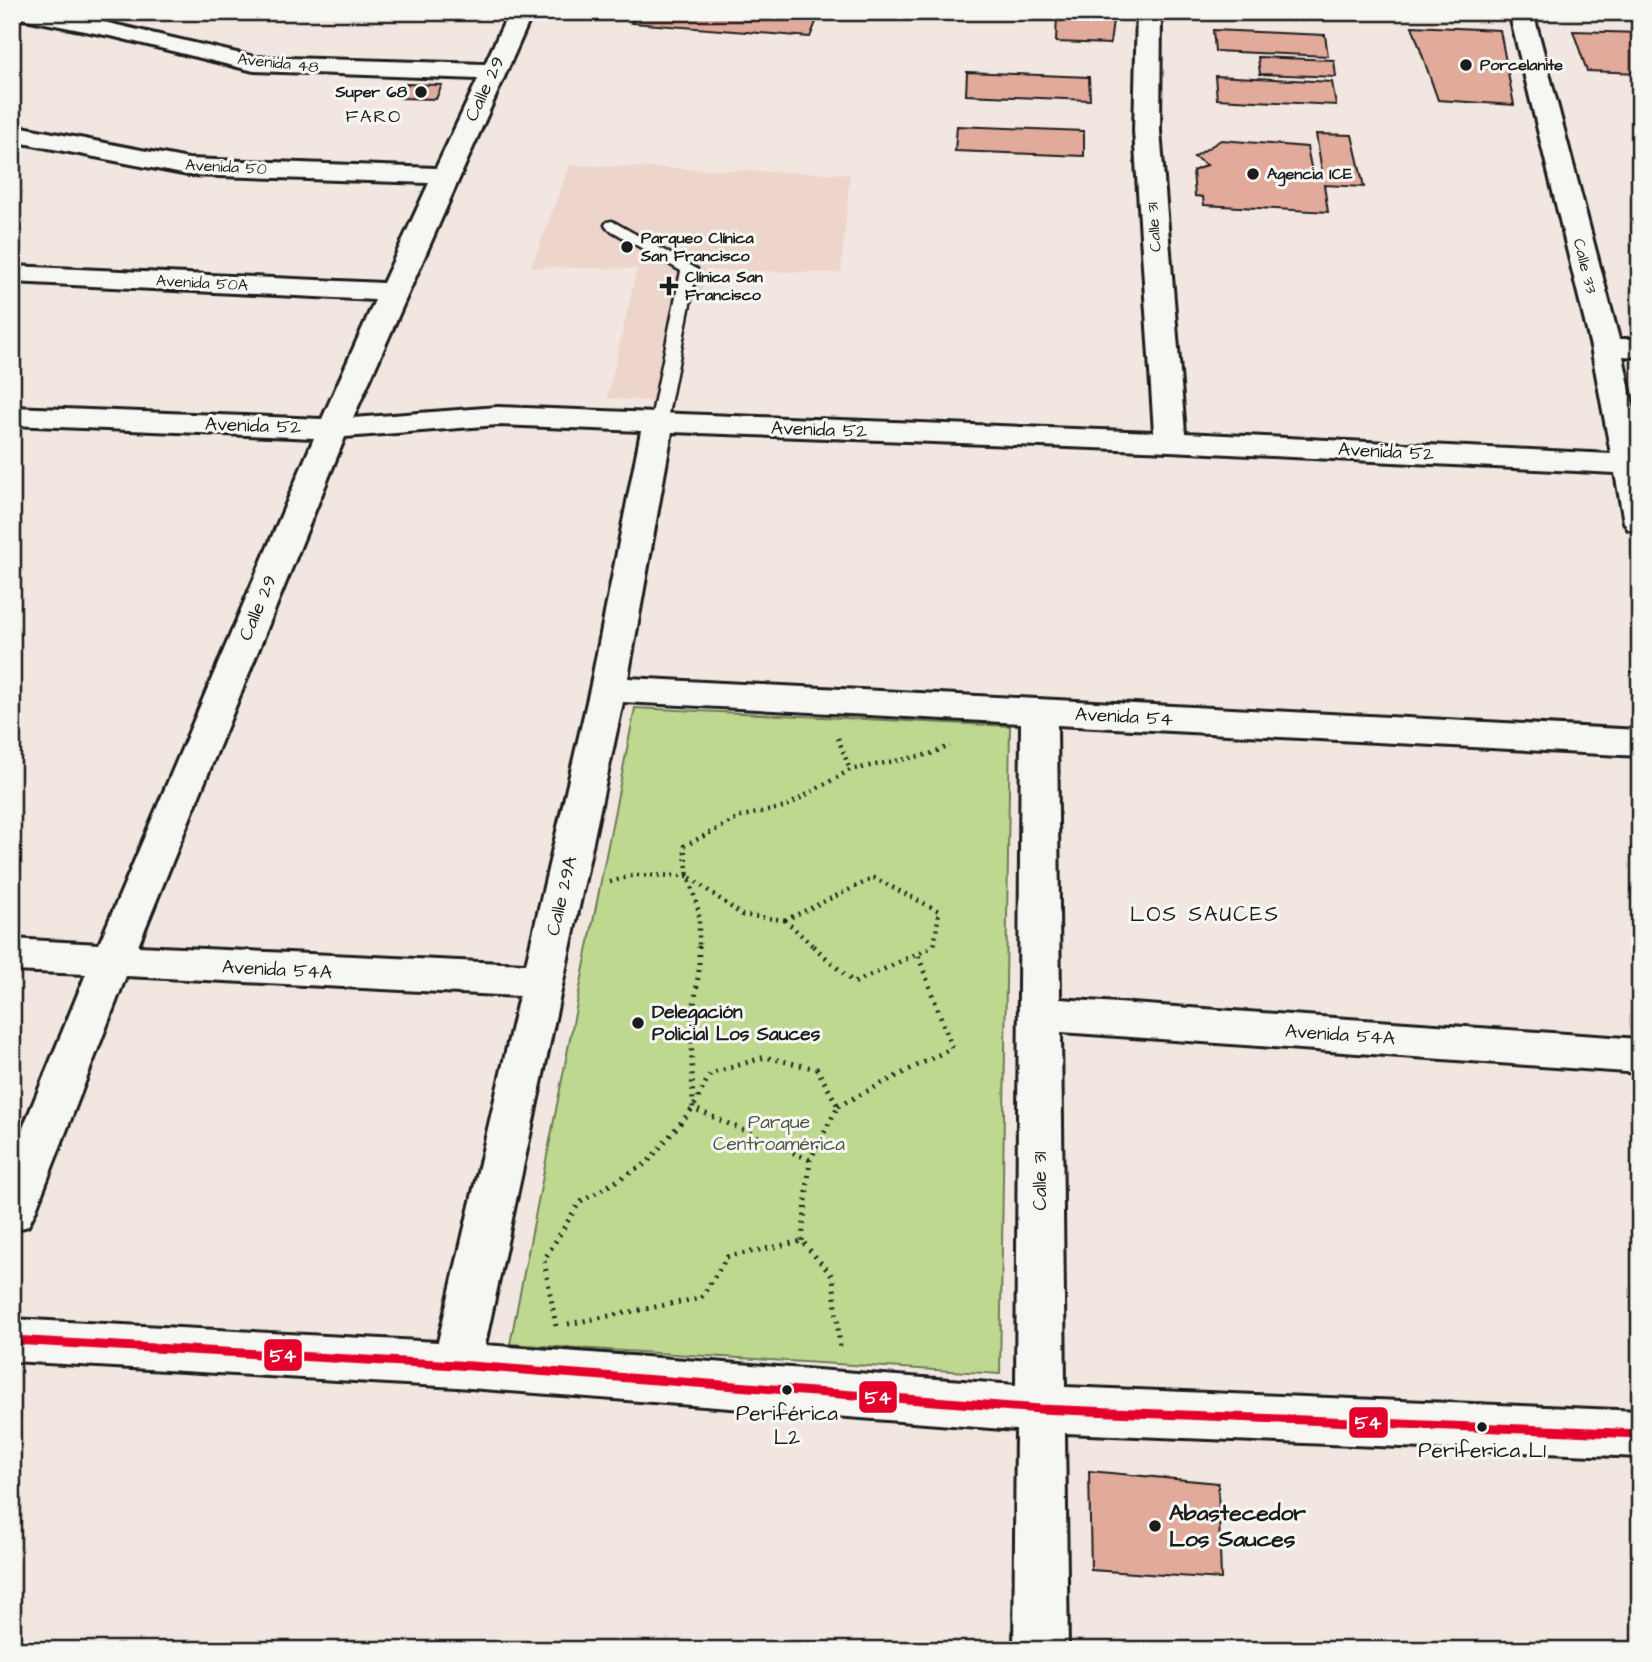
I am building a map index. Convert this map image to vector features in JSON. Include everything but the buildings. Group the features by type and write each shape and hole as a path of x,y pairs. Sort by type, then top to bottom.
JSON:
{"street":[{"name":"Avenida 48","path":"25,12 115,30 254,64 494,72"},
{"path":"115,30 139,12"},
{"name":"Calle 29","path":"12,1212 110,962 333,429 443,176 522,12"},
{"name":"Calle 31","path":"1149,12 1147,131 1170,442"},
{"name":"Calle 33","path":"1521,12 1606,347 1640,522"},
{"name":"Avenida 50","path":"12,133 188,167 443,176"},
{"name":"Avenida 50A","path":"12,274 392,292"},
{"path":"1606,347 1640,348"},
{"name":"Avenida 52","path":"12,416 333,429 498,416 1170,442 1627,464"},
{"name":"Calle 29A","path":"457,1365 608,689 658,424"},
{"name":"Avenida 54","path":"608,689 1640,743"},
{"name":"Calle 31","path":"1039,713 1041,1650"},
{"name":"Avenida 54A","path":"12,956 543,981"},
{"name":"Avenida 54A","path":"1040,1014 1640,1056"},
{"path":"12,1340 457,1365 1040,1409 1640,1434"}],"lane":[{"path":"612,225 689,269 658,424"}],"path":[{"path":"834,727 850,770"},
{"path":"693,1108 691,1027 699,970 699,912 688,876 684,845 743,816 785,807 850,770 930,754 953,746"},
{"path":"600,885 635,875 688,876 742,915 785,920 874,878 939,911 934,948 854,983 785,920"},
{"path":"844,1395 833,1277 802,1241 810,1160 838,1106 953,1048 918,955"},
{"path":"802,1241 727,1257 701,1298 555,1326 544,1260 579,1203 647,1163 693,1108 710,1074 765,1057 817,1069 838,1106"},
{"path":"693,1108 810,1160"}],"shaded area":[{"name":"Clínica San Francisco","path":"570,165 850,174 841,273 707,270 700,300 681,298 665,402 607,398 637,269 531,267"}],"green space":[{"name":"Parque Centroamérica","path":"635,708 1010,726 1000,1374 510,1344"}],"transit line":[{"name":"54","path":"12,1340 457,1365 1040,1409 1640,1434"}],"place":[{"name":"Porcelanite","path":"1466,65"},
{"name":"Super 68","path":"421,92"},
{"name":"Agencia ICE","path":"1253,174"},
{"name":"Parqueo Clínica San Francisco","path":"627,247"},
{"name":"Clínica San Francisco","path":"669,286"},
{"name":"Delegación Policial Los Sauces","path":"638,1023"},
{"name":"Periférica L2","path":"787,1390"},
{"name":"Periferica L1","path":"1482,1427"},
{"name":"Abastecedor Los Sauces","path":"1155,1526"}],"district":[{"name":"FARO","path":"374,116"},
{"name":"LOS SAUCES","path":"1205,914"}]}
